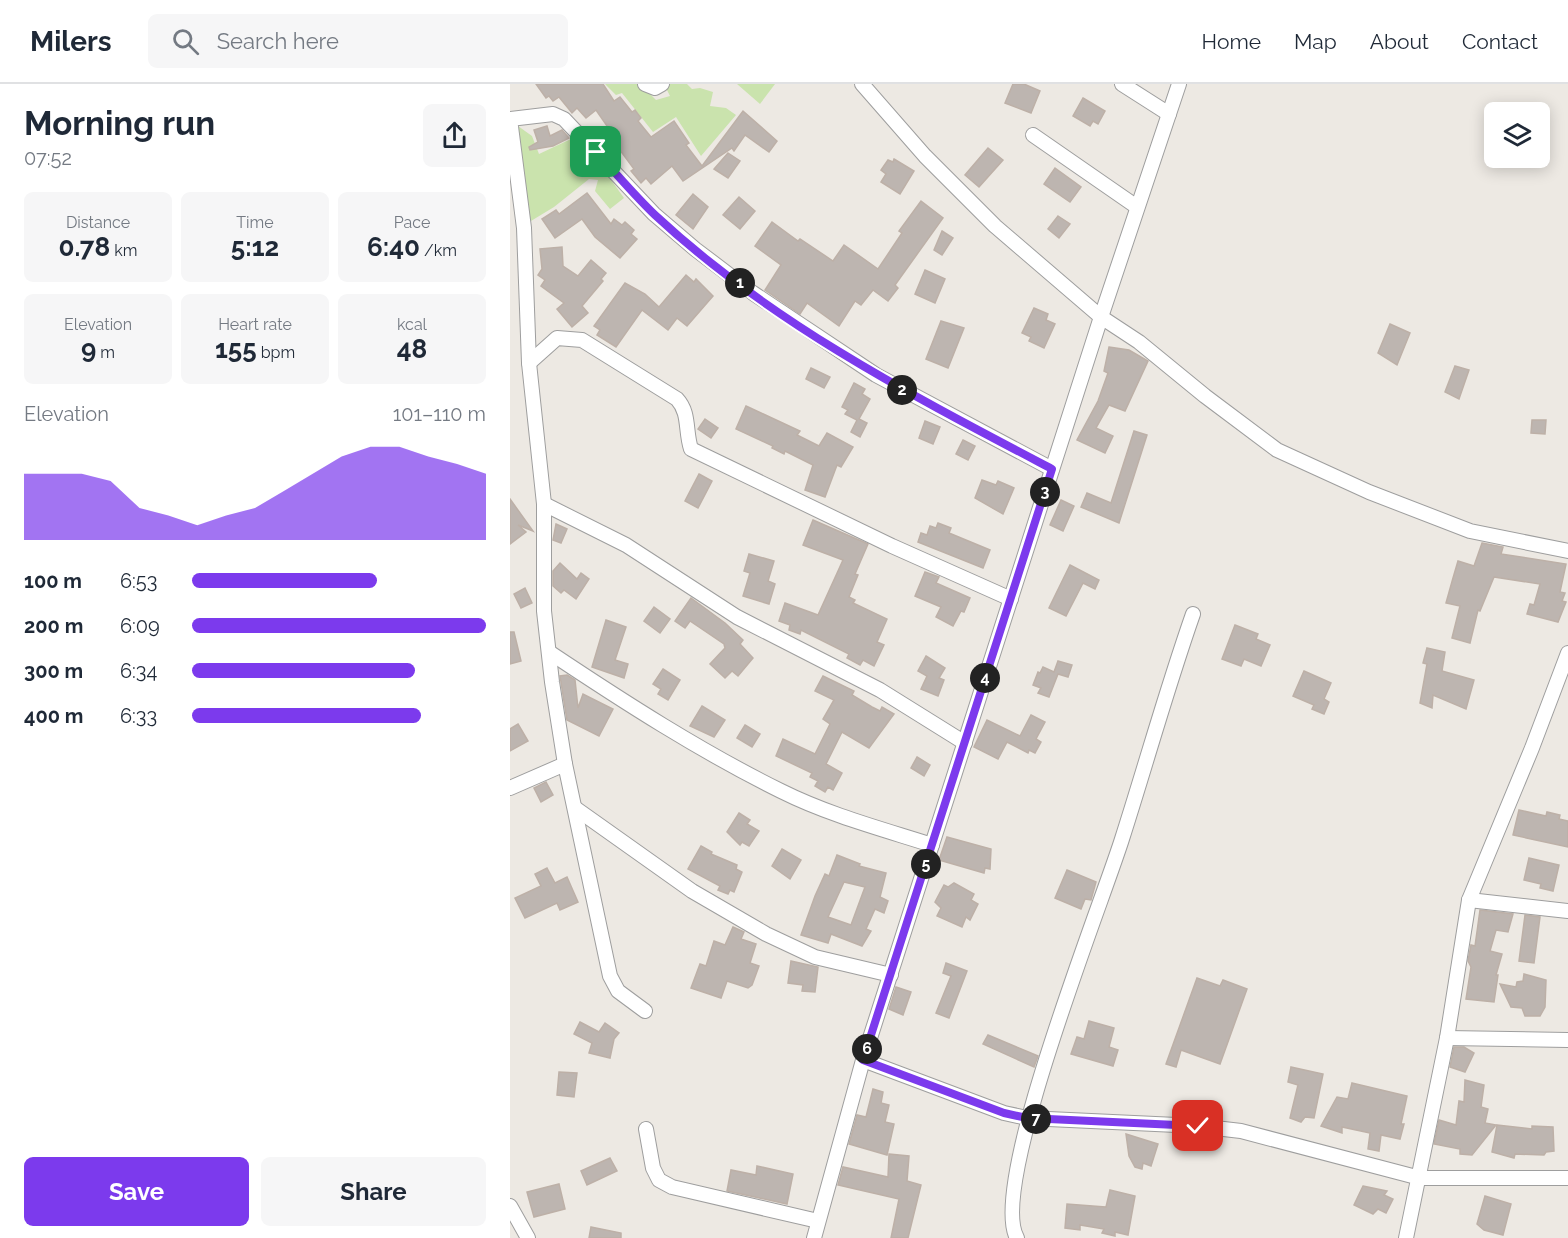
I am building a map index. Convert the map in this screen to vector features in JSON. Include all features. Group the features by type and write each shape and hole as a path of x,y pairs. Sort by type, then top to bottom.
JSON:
{"street":[{"path":"645,84 655,88 662,84"},
{"path":"862,84 925,156 995,226 1101,317 1139,342 1205,396 1277,450 1370,492 1470,531 1568,551"},
{"path":"1122,84 1169,114"},
{"path":"814,1238 863,1060 1101,317 1169,114 1174,85"},
{"path":"645,1011 618,991 610,976 565,764 544,611 544,504 529,363 524,228 513,178 510,119 553,114 564,119 654,214 753,293 876,375 1052,469"},
{"path":"1033,135 1137,207"},
{"path":"510,238 524,228"},
{"path":"529,363 557,338 582,340 677,399 686,409 691,449 892,546 1011,599"},
{"path":"544,504 626,545 737,617 880,690 965,742"},
{"path":"1017,1238 1011,1216 1027,1118 1122,840 1158,714 1193,614"},
{"path":"549,652 701,749 782,792 839,815 932,845"},
{"path":"1406,1238 1447,1038 1469,900 1521,777 1568,653"},
{"path":"510,788 565,764"},
{"path":"575,808 693,891 766,934 814,957 891,975"},
{"path":"1469,900 1568,911"},
{"path":"1447,1038 1568,1040"},
{"path":"863,1060 1004,1113 1027,1118 1198,1126 1241,1131 1420,1178 1568,1178"},
{"path":"646,1129 653,1168 659,1180 672,1187 818,1221"},
{"path":"510,1206 528,1238"}],"green space":[{"path":"605,84 640,84 656,100 670,96 665,86 668,84 687,84 692,89 700,88 713,92 710,106 726,108 736,115 701,156 676,117 653,132 622,93 616,95"},
{"path":"737,84 775,84 760,104"},
{"path":"518,126 532,136 539,154 573,138 594,156 624,198 610,209 595,191 598,180 589,179 554,207 526,224"}],"building":[{"path":"536,84 603,84 614,101 620,97 632,112 635,110 641,118 638,121 651,137 674,121 689,143 686,145 702,166 743,111 777,141 769,152 745,135 734,151 732,148 683,181 672,166 651,184 646,178 641,183 631,171 634,169 611,138 614,136 596,110 586,118 577,108 572,113 559,97 553,101 549,96 546,98"},
{"path":"1013,84 1024,84 1040,91 1031,113 1005,103"},
{"path":"1083,98 1105,111 1098,124 1093,121 1090,126 1073,116"},
{"path":"547,126 550,136 562,130 569,138 553,146 530,150 529,147 538,142 534,130"},
{"path":"988,148 1003,160 979,187 965,175"},
{"path":"728,153 740,161 728,178 714,169"},
{"path":"894,159 914,171 900,194 881,182 886,174 881,170 888,160 893,162"},
{"path":"1055,168 1081,187 1070,202 1044,184"},
{"path":"587,193 611,224 614,219 622,225 625,222 634,230 631,234 637,239 620,258 595,237 582,219 555,238 542,219 556,210 559,214"},
{"path":"693,194 708,207 693,229 676,215"},
{"path":"739,197 755,211 740,229 723,215"},
{"path":"921,201 943,218 895,285 898,288 888,301 873,290 861,305 855,301 839,326 807,303 800,314 765,290 781,265 755,246 772,222 798,241 800,239 833,261 844,245 878,269 902,233 899,231"},
{"path":"1058,216 1070,224 1059,238 1048,229"},
{"path":"942,231 953,238 942,255 934,250"},
{"path":"562,247 563,266 578,276 591,260 606,273 601,279 603,281 582,306 588,313 572,327 557,309 564,303 541,286 545,280 538,275 542,269 540,249"},
{"path":"925,270 945,279 935,303 915,294"},
{"path":"686,275 694,282 696,279 713,296 687,326 677,318 668,330 642,310 616,347 597,335 600,330 594,326 625,283 645,294 659,307"},
{"path":"1034,308 1048,314 1046,320 1055,324 1044,348 1029,341 1031,337 1022,333"},
{"path":"941,321 964,328 948,368 926,359"},
{"path":"1390,324 1410,333 1397,365 1378,353"},
{"path":"1109,347 1129,350 1148,361 1125,411 1109,405 1096,428 1113,436 1105,453 1077,440 1098,401 1108,373 1104,371"},
{"path":"1455,366 1469,370 1459,399 1445,392"},
{"path":"811,368 830,377 824,388 806,379"},
{"path":"854,383 865,389 862,394 870,399 859,419 867,423 860,437 851,432 857,420 845,414 848,410 842,407"},
{"path":"746,406 800,431 797,435 819,446 827,433 853,447 841,467 837,465 825,497 805,490 813,465 785,451 784,454 772,448 773,446 736,429"},
{"path":"705,419 718,428 711,438 698,429"},
{"path":"1532,420 1546,420 1545,434 1531,433"},
{"path":"925,421 940,427 933,444 919,438"},
{"path":"1134,431 1147,435 1119,523 1081,507 1087,493 1111,503"},
{"path":"963,440 975,446 968,460 956,454"},
{"path":"699,474 712,481 698,508 685,501"},
{"path":"982,480 996,485 998,481 1014,488 1003,514 975,498"},
{"path":"510,499 533,531 518,525 526,532 510,544"},
{"path":"1061,500 1074,506 1063,531 1050,525"},
{"path":"813,520 868,544 855,574 858,575 849,597 855,600 853,603 887,619 877,642 884,645 874,666 863,660 860,665 847,658 849,654 801,630 800,634 789,630 790,625 779,621 785,603 818,615 843,560 803,545"},
{"path":"938,523 951,528 949,533 990,550 983,568 918,542 921,533 927,535 930,526 936,528"},
{"path":"556,524 567,529 561,543 553,540"},
{"path":"1482,543 1503,547 1501,554 1566,564 1560,592 1565,593 1562,601 1566,602 1558,622 1527,614 1530,604 1534,605 1540,584 1494,577 1480,611 1478,610 1470,643 1452,638 1460,606 1446,603 1458,561 1474,566"},
{"path":"749,554 774,561 768,581 775,584 769,604 743,596 750,573 744,571"},
{"path":"560,563 577,579 581,573 589,579 576,599 564,590 561,593 553,586 553,571"},
{"path":"1070,565 1099,580 1095,589 1083,583 1066,616 1049,608"},
{"path":"925,572 939,577 936,583 970,598 964,612 961,611 953,626 936,617 941,607 915,596"},
{"path":"525,588 532,603 521,608 514,594"},
{"path":"691,598 725,623 743,640 740,644 753,658 738,676 732,671 725,678 710,664 725,648 724,644 690,621 685,628 675,621"},
{"path":"654,607 670,619 660,633 644,621"},
{"path":"606,620 626,627 615,660 628,664 624,678 592,667"},
{"path":"1235,625 1258,634 1256,639 1270,645 1261,666 1244,659 1241,666 1222,659"},
{"path":"510,632 514,632 521,661 510,664"},
{"path":"1427,648 1445,652 1442,671 1474,680 1466,709 1433,695 1432,708 1420,703 1427,664 1423,663"},
{"path":"926,656 945,668 939,678 944,680 938,696 921,689 927,676 918,671"},
{"path":"1058,661 1072,665 1068,677 1058,674 1049,697 1038,693 1041,688 1033,685 1038,672 1040,673 1043,667 1054,672"},
{"path":"663,669 680,680 668,700 658,694 661,689 653,684"},
{"path":"1304,671 1331,683 1324,699 1329,702 1324,714 1312,709 1314,705 1293,696"},
{"path":"567,675 575,680 578,708 583,694 613,709 599,736 567,720 560,676"},
{"path":"823,676 854,691 852,695 872,707 880,711 882,707 894,714 869,748 842,732 826,764 842,773 833,790 828,787 825,792 815,786 818,781 810,777 812,773 776,756 783,739 815,754 830,724 823,719 834,700 815,691"},
{"path":"702,706 725,720 714,737 690,726"},
{"path":"1031,715 1045,722 1036,739 1041,742 1035,753 1029,750 1028,753 1007,742 998,759 974,747 987,720 1020,736"},
{"path":"518,724 528,741 510,751 510,729"},
{"path":"745,725 760,734 752,747 737,738"},
{"path":"917,757 930,765 924,776 911,768"},
{"path":"546,782 553,795 541,802 534,788"},
{"path":"1519,810 1546,816 1547,812 1560,815 1559,819 1568,821 1568,847 1513,835"},
{"path":"739,813 750,820 747,824 759,831 749,846 742,842 740,845 727,832"},
{"path":"947,837 991,849 990,869 985,868 984,873 939,860"},
{"path":"701,846 712,852 711,854 737,865 736,869 742,872 734,892 730,890 728,894 718,890 720,886 688,869"},
{"path":"782,849 801,860 790,879 772,866"},
{"path":"837,855 860,864 859,866 886,873 880,897 888,901 884,913 875,909 866,929 871,931 862,946 831,934 828,943 801,935 825,874 829,876","holes":["844,882 865,887 851,925 828,917"]},
{"path":"1529,858 1559,865 1553,891 1540,888 1541,884 1524,880"},
{"path":"547,868 555,883 567,877 578,902 560,910 557,903 525,918 515,898 541,886 535,874"},
{"path":"1067,870 1096,882 1091,900 1085,899 1081,909 1055,898"},
{"path":"954,883 974,894 971,900 978,904 970,920 966,917 962,927 937,916 941,908 935,902 944,885 948,887"},
{"path":"1480,910 1513,914 1508,932 1496,930 1490,951 1502,954 1496,975 1498,975 1494,1002 1466,999 1471,967 1468,961 1471,945 1475,946"},
{"path":"1525,915 1540,917 1534,963 1519,961"},
{"path":"733,927 744,932 741,939 756,944 750,963 759,966 752,985 748,988 727,981 721,998 691,988 700,964 706,966 714,941 725,945"},
{"path":"791,961 818,967 815,992 802,991 803,985 788,983"},
{"path":"946,963 967,971 949,1018 936,1013 951,976 943,973"},
{"path":"1524,974 1546,980 1545,1007 1540,1016 1525,1016 1522,1008 1511,1007 1500,984 1516,987 1517,982 1523,981"},
{"path":"1197,978 1220,986 1223,980 1247,989 1220,1064 1181,1050 1176,1067 1166,1064"},
{"path":"896,987 911,992 903,1015 889,1009"},
{"path":"1089,1021 1114,1028 1109,1047 1118,1050 1113,1066 1071,1054 1077,1037 1084,1039"},
{"path":"580,1022 599,1032 605,1023 619,1033 614,1039 610,1058 589,1053 592,1043 574,1034"},
{"path":"988,1035 1038,1056 1034,1067 983,1044"},
{"path":"1454,1047 1464,1047 1474,1053 1465,1072 1450,1067"},
{"path":"1291,1067 1323,1074 1314,1118 1305,1117 1301,1122 1290,1118 1298,1085 1288,1082"},
{"path":"559,1072 577,1073 574,1097 557,1095"},
{"path":"1465,1080 1484,1085 1481,1107 1488,1109 1485,1123 1496,1125 1472,1155 1460,1154 1460,1149 1434,1144 1439,1120 1456,1125 1459,1101 1464,1102"},
{"path":"1352,1083 1407,1096 1400,1139 1381,1135 1379,1151 1368,1149 1370,1133 1342,1127 1342,1133 1321,1126 1337,1097 1348,1099"},
{"path":"873,1089 883,1092 881,1103 889,1105 885,1122 894,1124 887,1155 849,1144 857,1115 866,1117"},
{"path":"1497,1125 1532,1129 1532,1126 1553,1127 1554,1151 1546,1152 1544,1155 1515,1154 1514,1158 1492,1152"},
{"path":"1126,1134 1158,1144 1151,1166 1143,1163 1142,1169 1135,1167 1129,1156"},
{"path":"889,1154 909,1156 907,1181 921,1185 908,1238 891,1238 899,1199 838,1185 843,1167 888,1177"},
{"path":"610,1158 617,1171 587,1185 581,1171"},
{"path":"757,1166 793,1174 787,1204 727,1191 731,1170 756,1175"},
{"path":"559,1184 565,1209 534,1217 527,1192"},
{"path":"1363,1186 1387,1191 1384,1195 1393,1199 1386,1213 1378,1209 1373,1214 1354,1205"},
{"path":"1110,1190 1135,1196 1128,1235 1115,1232 1115,1236 1102,1233 1104,1229 1080,1225 1080,1230 1065,1228 1067,1204 1106,1207"},
{"path":"1485,1196 1511,1204 1503,1235 1484,1230 1477,1224"},
{"path":"591,1227 621,1233 621,1238 589,1238"}],"route":[{"path":"596,152 654,214 753,293 876,375 1052,469 863,1060 1004,1113 1027,1118 1155,1126 1198,1126"}]}
